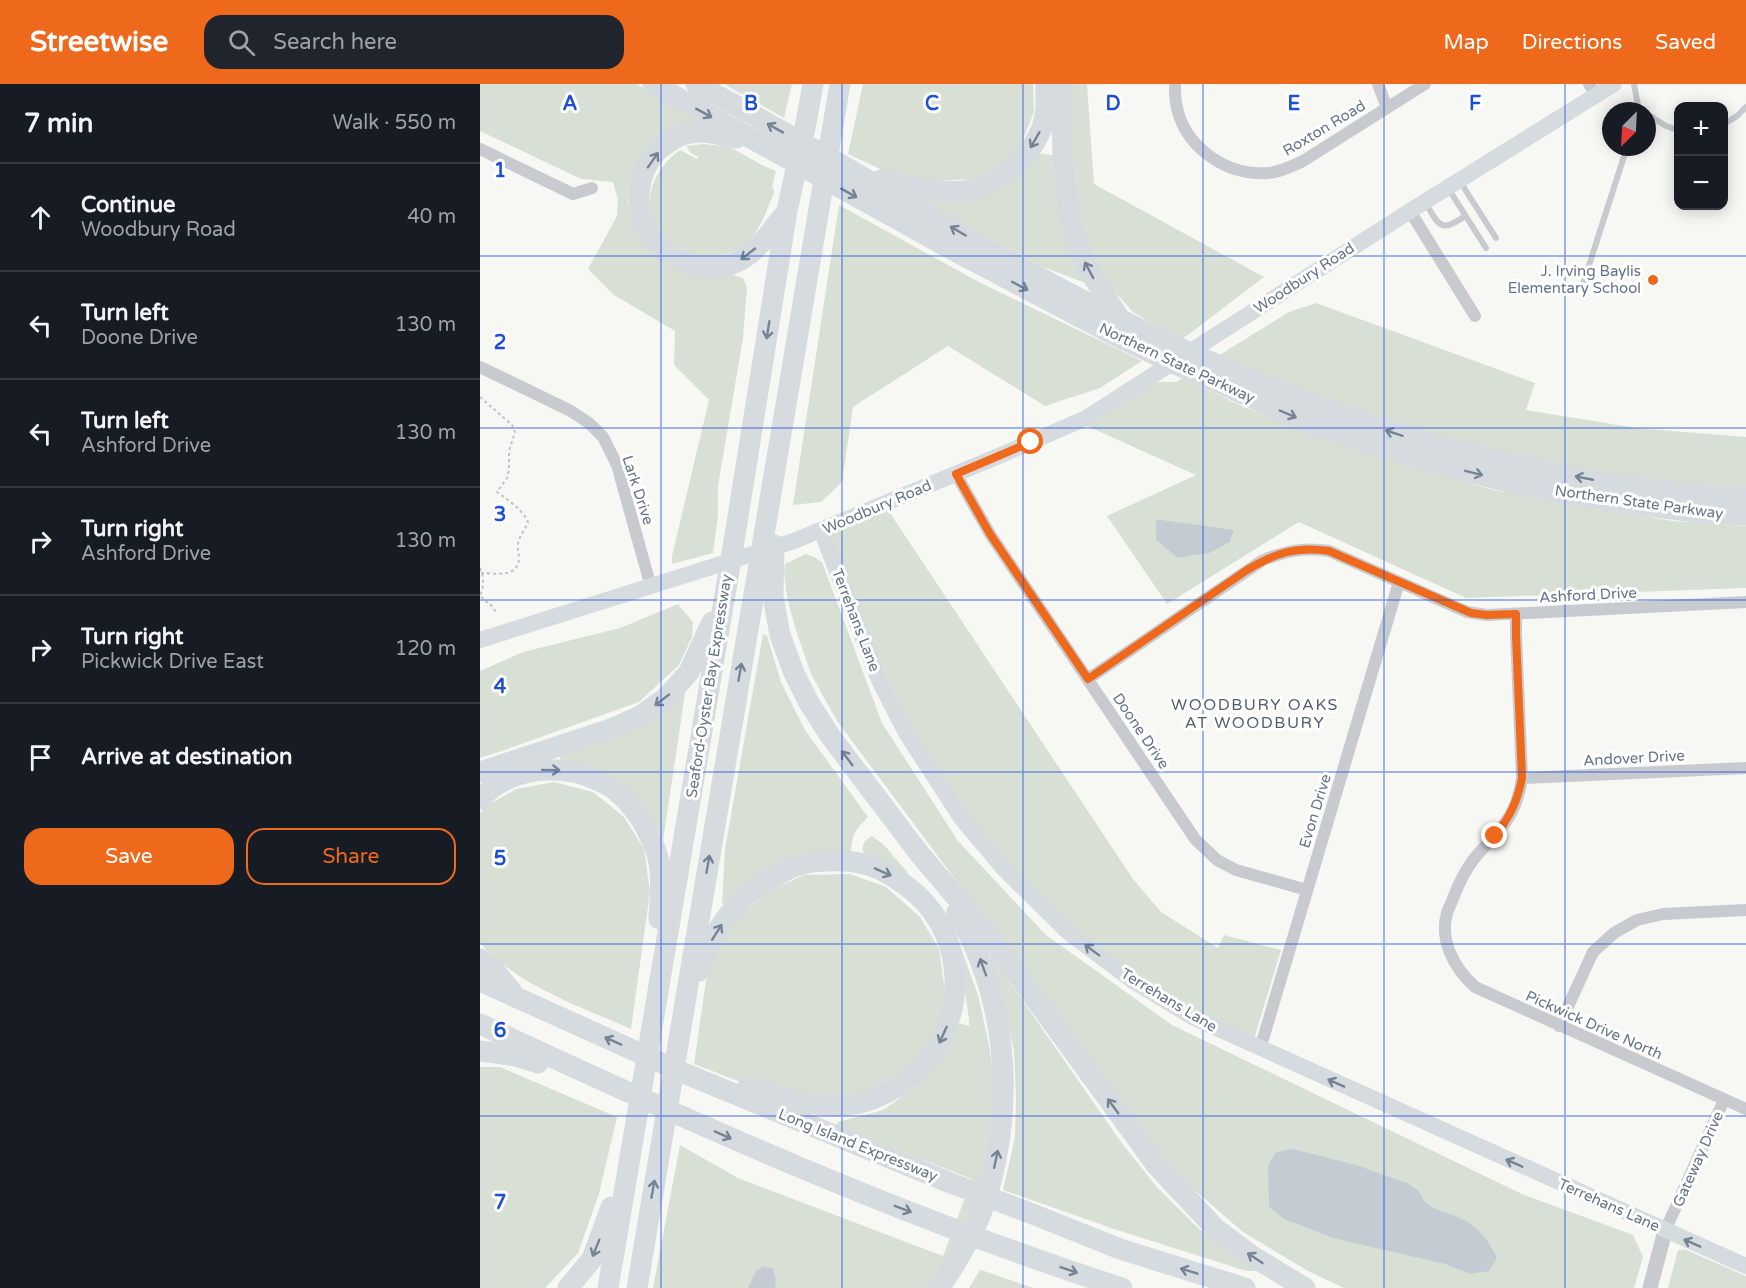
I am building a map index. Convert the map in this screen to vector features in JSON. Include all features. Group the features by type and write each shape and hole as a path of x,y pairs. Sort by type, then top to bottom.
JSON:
{"highway":[{"name":"Northern State Parkway","path":"653,84 953,250 1112,334 1323,429 1423,460 1516,484 1589,498 1702,513 1746,515"},
{"name":"Seaford-Oyster Bay Expressway","path":"608,1288 789,200 806,123 811,84"},
{"path":"840,84 796,345 777,489 773,596 780,635 794,673 808,703 831,737 918,852 993,941 1157,1166 1216,1229 1252,1256 1305,1288"},
{"path":"832,136 848,84"},
{"path":"863,177 923,189 965,191 993,182 1012,169 1028,153 1041,130 1046,84"},
{"path":"1061,84 1066,190 1071,223 1092,276 1120,320"},
{"name":"Northern State Parkway","path":"704,87 1023,268 1120,320 1272,388 1344,416 1473,455 1605,482 1746,498"},
{"path":"762,143 699,132 676,138 665,145 653,158 642,176 638,197 641,217 650,237 658,247 683,263 703,268 729,265 745,258 765,237 789,200"},
{"name":"Seaford-Oyster Bay Expressway","path":"637,1288 751,607 777,489"},
{"path":"480,772 610,729 642,715 668,696 689,672 723,597"},
{"path":"480,799 487,791 517,775 549,769 583,774 613,789 640,815 656,848 661,880 655,1014"},
{"path":"918,852 969,932 984,968 994,1002 1002,1056 1004,1090 1000,1137 992,1180 978,1219 956,1263 939,1288"},
{"path":"681,1025 707,949 719,928 749,893 790,866 823,860 860,862 890,874 918,894 938,918 952,950 956,982 952,1014 938,1047 915,1074 888,1092 855,1104 821,1105 686,1074"},
{"path":"480,959 494,970 518,999"},
{"name":"Long Island Expressway","path":"480,981 686,1074 948,1182 1120,1249 1245,1288"},
{"path":"480,1024 765,1154 1015,1252 1122,1288"},
{"path":"480,1051 516,1056 670,1111"},
{"path":"567,1288 592,1259 634,1132"}],"main road":[{"name":"Woodbury Road","path":"480,640 794,541 1086,418 1410,211 1592,90 1614,84"},
{"name":"Terrehans Lane","path":"821,530 879,680 906,733 961,818 1004,869 1068,932 1133,981 1194,1018 1746,1266"}],"street":[{"name":"Roxton Road","path":"1175,84 1176,104 1182,123 1193,141 1206,155 1228,167 1244,172 1275,171 1303,161 1425,84"},
{"path":"1378,84 1387,108"},
{"path":"480,148 573,194 592,188"},
{"path":"1410,211 1475,316"},
{"name":"Lark Drive","path":"480,367 568,410 589,423 603,437 617,465 651,587"},
{"name":"Doone Drive","path":"956,474 990,534 1203,848 1217,860 1236,870 1306,890"},
{"name":"Ashford Drive","path":"1088,679 1263,560 1284,552 1310,548 1329,551 1471,613 1487,615 1746,602"},
{"name":"Evon Drive","path":"1260,1049 1399,582"},
{"path":"1516,614 1522,778"},
{"name":"Andover Drive","path":"1522,778 1746,768"},
{"name":"Pickwick Drive North","path":"1522,778 1520,793 1510,816 1459,882 1447,913 1445,924 1448,946 1455,965 1464,978 1475,987 1746,1109"},
{"path":"1559,1026 1593,952 1614,933 1637,920 1663,914 1746,910"},
{"name":"Gateway Drive","path":"1650,1288 1665,1231 1725,1100"}],"lane":[{"path":"1634,84 1638,102"},
{"path":"1728,122 1746,107"},
{"path":"1656,120 1674,129"},
{"path":"1583,284 1625,156"},
{"path":"1453,183 1465,216 1485,248"},
{"path":"1453,183 1496,238"},
{"path":"1424,201 1437,221 1443,225 1453,225 1465,216"}],"path":[{"path":"480,397 512,425 515,432 509,451 507,478 497,492 511,502 528,522 517,546 519,557 517,566 512,572 481,573"},
{"path":"480,568 483,589 480,596 494,608 496,614"}],"shaded area":[{"path":"480,84 636,84 689,113 709,127 631,182 628,202 640,238 667,265 699,277 733,275 743,278 747,287 743,338 718,486 718,515 713,553 672,564 709,400 674,365 675,331 614,295 588,269 617,216 618,200 613,182 581,179 480,131"},
{"path":"724,84 792,84 784,118"},
{"path":"863,84 1033,84 1034,112 1020,147 1001,165 975,179 931,181 882,170 848,154"},
{"path":"1069,84 1087,84 1094,184 1264,277 1179,340 1133,312 1105,281 1082,236 1073,181"},
{"path":"704,144 730,147 776,171 772,188 774,193 751,239 738,250 706,259 694,257 667,240 657,228 650,202 652,187 667,161 680,150 697,159 699,157 692,154 686,146"},
{"path":"1037,153 1057,156 1088,284 1043,267 901,189 944,199"},
{"path":"839,205 979,282 1142,361 1100,388 1045,406 948,346 853,407 842,482 821,502 793,505"},
{"path":"1316,303 1535,383 1526,410 1636,428 1746,437 1746,491 1599,473 1471,446 1325,403 1216,357 1289,312"},
{"path":"1182,378 1244,407 1376,455 1493,490 1673,521 1746,526 1746,588 1466,598 1299,522 1167,604 1107,516 1196,475 1078,422 1142,382 1176,382","holes":["1156,519 1234,531 1230,542 1210,553 1178,558"]},
{"path":"884,504 1133,879 1161,912 1218,948 1224,935 1281,950 1254,1039 1197,1015 1136,977 1073,929 963,816 918,741 848,599 821,530"},
{"path":"1156,519 1234,530 1230,542 1210,553 1178,558 1156,540"},
{"path":"806,554 822,562 882,723 958,841 1046,935 1172,1025 1522,1194 1633,1235 1643,1257 1634,1288 1344,1288 1308,1271 1243,1232 1178,1176 1140,1130 837,721 811,674 787,597 785,564"},
{"path":"678,604 693,622 692,637 679,665 639,702 480,758 480,671 523,652 620,628"},
{"path":"763,634 767,636 781,682 805,730 868,817 854,835 851,858 825,854 727,904 722,903 725,849"},
{"path":"681,692 685,694 661,854 641,811 565,767 558,755"},
{"path":"554,782 593,792 624,817 644,849 650,892 631,1029 550,994 512,971 480,943 480,813 484,807 516,789"},
{"path":"872,836 884,845 908,873 901,878 866,858 862,849 865,841"},
{"path":"850,874 886,887 920,917 939,949 945,991 938,1027 916,1064 856,1098 819,1101 738,1081 694,1064 706,981 719,944 731,925 765,893 804,875"},
{"path":"947,928 961,948 978,995 993,1070 994,1114 976,1205 933,1288 653,1288 680,1145 738,1178 943,1256 972,1179 835,1126 838,1122 883,1110 918,1085 943,1052 958,1023 969,1026 960,960"},
{"path":"991,955 1121,1142 1156,1186 1198,1228 1253,1265 1256,1271 1246,1271 1114,1229 1003,1190 1015,1137 1014,1051 989,958"},
{"path":"480,1067 500,1067 617,1117 599,1194 578,1253 545,1288 480,1288"},
{"path":"1293,1149 1356,1165 1407,1183 1419,1191 1426,1203 1460,1218 1478,1230 1487,1240 1497,1258 1489,1271 1470,1274 1445,1264 1333,1238 1284,1219 1269,1207 1268,1165 1276,1152"},
{"path":"1684,1249 1746,1276 1746,1288 1668,1288 1678,1250"},
{"path":"764,1266 773,1269 776,1280 775,1288 748,1288 756,1271"},
{"path":"980,1270 984,1271 1033,1288 969,1288"}],"place":[{"name":"J. Irving Baylis Elementary School","path":"1653,280"}],"district":[{"name":"WOODBURY OAKS AT WOODBURY","path":"1255,714"}],"route":[{"path":"1031,442 956,474 990,534 1088,679 1263,560 1284,552 1310,548 1329,551 1471,613 1516,614 1522,778 1520,793 1510,816 1495,836"}]}
